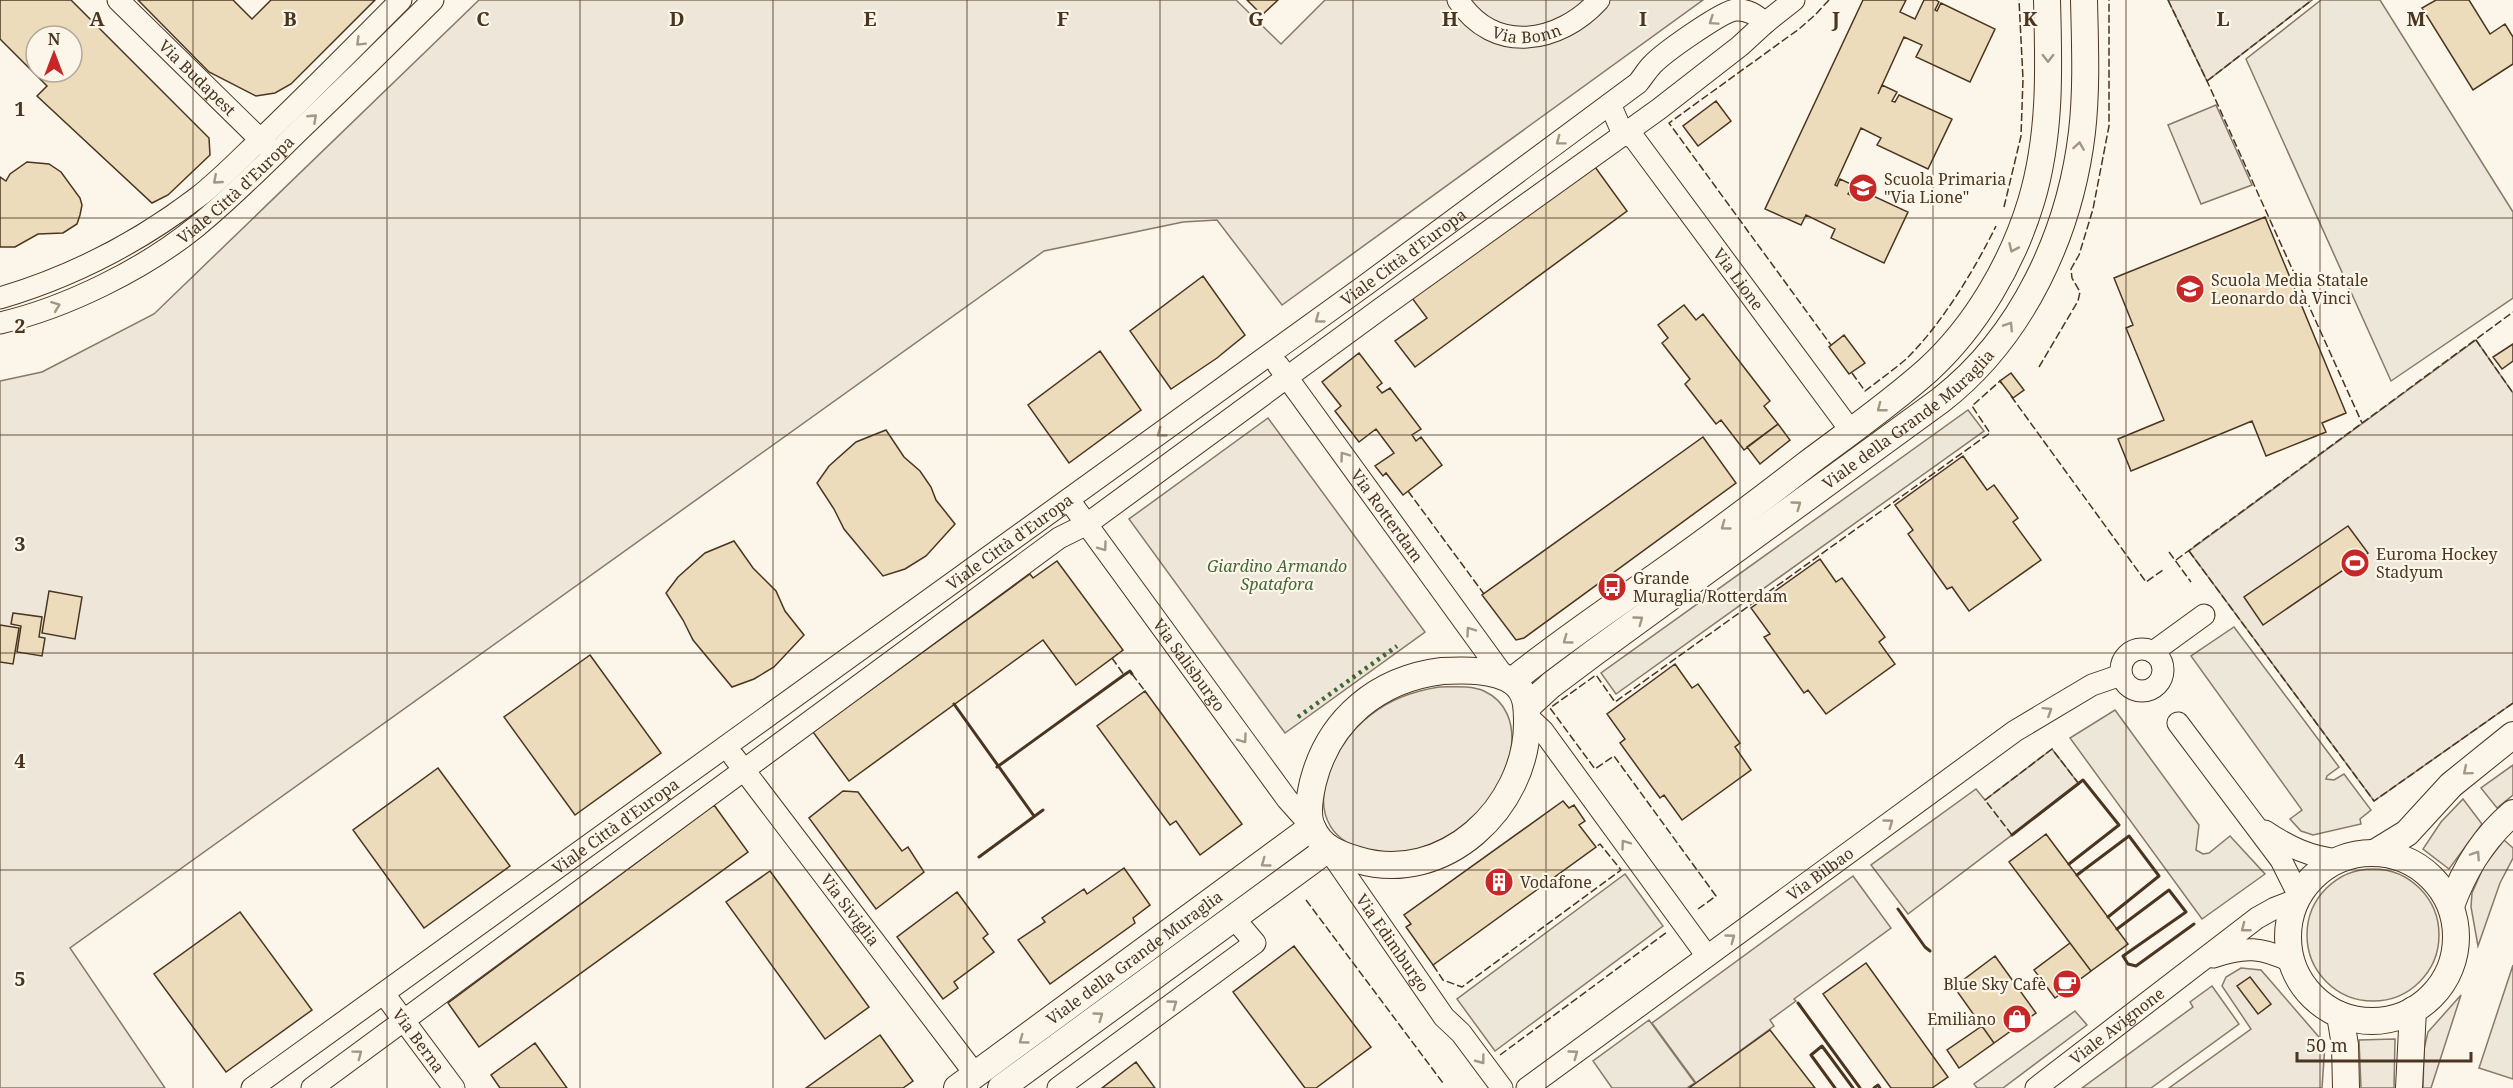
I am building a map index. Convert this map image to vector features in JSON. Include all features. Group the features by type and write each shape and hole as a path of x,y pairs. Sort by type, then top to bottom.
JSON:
{"street":[{"name":"Via Budapest","path":"118,0 275,155"},
{"name":"Viale Città d'Europa","path":"0,298 71,272 139,237 197,197 260,140 401,0"},
{"name":"Viale Città d'Europa","path":"0,323 66,302 110,281 193,229 275,155 433,0"},
{"name":"Via Bonn","path":"1458,0 1470,16 1487,28 1503,35 1526,38 1541,36 1557,30 1579,18 1599,0"},
{"name":"Viale Città d'Europa","path":"312,1088 1059,538 1087,524 1623,134 1740,46 1794,0"},
{"name":"Viale della Grande Muraglia","path":"1508,680 1769,494 1926,372 1945,354 1982,305 2014,248 2031,203 2046,136 2048,0"},
{"name":"Viale della Grande Muraglia","path":"1527,711 1551,685 1604,645 1941,399 1972,373 1989,354 2013,320 2037,279 2060,230 2070,198 2083,119 2084,0"},
{"name":"Viale Città d'Europa","path":"252,1088 1270,354 1610,104 1638,83 1653,64 1724,14 1732,10 1748,11 1765,23"},
{"path":"1610,104 1623,134"},
{"name":"Via Lione","path":"1623,134 1634,138 1851,431"},
{"name":"Via Rotterdam","path":"1270,354 1508,680"},
{"name":"Via Salisburgo","path":"1069,500 1287,799 1311,827"},
{"path":"2153,652 2204,615"},
{"path":"2137,649 2153,652 2159,657 2163,673 2154,687 2138,691 2125,682 2121,675 2123,659 2137,649"},
{"path":"1475,671 1508,680 1522,692 1527,711 1525,750 1514,784 1491,818 1465,841 1434,856 1402,863 1365,862 1328,849 1311,827 1312,789 1322,758 1340,724 1364,701 1388,685 1429,673 1475,671"},
{"name":"Via Bilbao","path":"1527,1088 2015,731 2073,695 2092,685 2121,675"},
{"path":"1527,711 1707,956"},
{"path":"2178,723 2281,860 2298,898"},
{"path":"2376,852 2407,833 2456,780 2513,735"},
{"name":"Via Siviglia","path":"725,745 966,1081"},
{"path":"2451,906 2469,867 2486,840 2513,813"},
{"path":"2250,820 2298,851 2316,857 2339,860"},
{"name":"Viale della Grande Muraglia","path":"966,1081 1311,827"},
{"name":"Viale della Grande Muraglia","path":"1000,1088 1328,849"},
{"name":"Via Edimburgo","path":"1328,849 1444,1017 1461,1033 1502,1088"},
{"path":"2376,852 2417,866 2437,883 2451,906 2456,934 2453,962 2441,985 2426,1002 2413,1010 2391,1018 2366,1020 2340,1014 2316,999 2307,989 2292,962 2289,932 2298,898 2315,876 2339,860 2376,852"},
{"name":"Viale Avignone","path":"2036,1088 2257,918 2298,898"},
{"path":"1058,1088 1255,943 1233,917"},
{"name":"Viale Avignone","path":"2199,963 2228,952 2251,949 2269,951 2292,962"},
{"name":"Via Berna","path":"384,994 454,1088"},
{"path":"2409,1088 2413,1010"},
{"path":"2340,1014 2345,1046 2346,1088"}],"green space":[{"path":"479,0 1236,0 1281,44 1325,0 1703,0 1282,305 1217,220 1183,222 1044,251 70,948 165,1088 0,1088 0,381 42,372 154,314"},
{"path":"2168,0 2312,0 2207,81"},
{"path":"2216,105 2252,185 2201,204 2168,125"},
{"name":"Euroma Hockey Stadyum","path":"2476,340 2513,393 2513,703 2374,801 2189,551"},
{"name":"Giardino Armando Spatafora","path":"1268,418 1425,632 1285,733 1129,519"},
{"path":"1439,687 1479,689 1498,701 1507,714 1512,745 1509,762 1495,793 1486,805 1462,827 1416,849 1384,853 1368,851 1345,841 1330,826 1324,808 1325,787 1331,767 1342,747 1372,714 1395,699"},
{"path":"2052,749 2079,784 1908,914 1871,865 1976,789 1985,800"},
{"path":"2513,765 2513,795 2497,808 2481,788"},
{"path":"2463,799 2482,824 2449,869 2423,849 2441,822"},
{"path":"2504,840 2513,848 2513,858 2500,883 2478,946 2471,907 2472,893 2484,866"},
{"path":"2373,869 2398,874 2420,888 2434,910 2439,935 2434,960 2420,982 2398,996 2373,1001 2348,996 2326,982 2312,960 2307,935 2312,910 2326,888 2348,874"},
{"path":"1853,876 1891,928 1794,999 1796,1001 1770,1020 1774,1026 1696,1083 1652,1023"},
{"path":"2241,968 2261,970 2325,1044 2322,1088 2169,1088 2251,1029 2222,986 2226,977"},
{"path":"2461,995 2431,1088 2423,1088 2424,1049 2428,1032"},
{"path":"2395,1039 2394,1088 2361,1088 2359,1040"}],"shaded area":[{"path":"2321,0 2380,0 2513,212 2513,298 2391,381 2246,59"},
{"path":"1968,410 1984,431 1616,694 1601,673"},
{"path":"2234,627 2339,767 2326,779 2334,780 2344,774 2371,810 2360,819 2361,824 2313,835 2301,831 2290,819 2302,810 2191,656"},
{"path":"2115,710 2199,825 2196,850 2203,854 2209,853 2230,836 2265,874 2202,919 2070,738"},
{"path":"1625,874 1663,926 1495,1051 1457,999"},
{"path":"2513,965 2513,1079 2479,1068"},
{"path":"2212,986 2239,1024 2151,1088 2082,1088 2193,1007 2190,1002"},
{"path":"2075,1011 2087,1025 2003,1088 1977,1088 1974,1084"},
{"path":"1649,1020 1695,1083 1687,1088 1612,1088 1593,1061"}],"building":[{"path":"0,0 71,0 209,138 210,155 168,195 152,203 37,96 47,86 45,84 84,84 84,24 24,24 24,63 0,39"},
{"path":"138,0 233,0 252,19 271,0 375,0 291,84 275,93 256,96 209,72"},
{"path":"1247,0 1278,0 1262,15"},
{"path":"1863,0 1906,0 1900,12 1915,19 1924,0 1936,0 1939,2 1935,10 1937,11 1941,3 1995,29 1970,82 1916,57 1922,45 1904,37 1882,85 1897,92 1892,101 1895,102 1899,95 1952,119 1928,169 1877,145 1881,138 1861,128 1835,185 1837,186 1840,179 1853,185 1848,194 1852,196 1856,188 1908,212 1884,263 1831,238 1835,229 1806,215 1801,225 1765,209"},
{"path":"2436,0 2469,0 2490,34 2505,24 2513,37 2513,64 2473,90 2422,8"},
{"path":"1716,101 1731,121 1698,146 1683,126"},
{"path":"1590,160 1627,211 1415,367 1395,341 1427,318 1409,294"},
{"path":"27,162 49,164 61,172 80,198 82,205 80,215 77,224 63,233 38,234 15,247 0,247 0,177 6,181 10,174"},
{"path":"2265,217 2346,413 2322,423 2326,432 2266,456 2252,421 2131,471 2118,439 2164,420 2126,328 2133,325 2114,278"},
{"path":"1203,276 1245,335 1217,358 1171,389 1130,331"},
{"path":"1684,305 1696,320 1703,314 1770,401 1764,406 1778,424 1744,450 1721,420 1716,424 1685,384 1690,379 1662,343 1668,338 1658,325"},
{"path":"1844,335 1865,363 1849,374 1829,347"},
{"path":"2513,344 2513,361 2502,369 2493,357"},
{"path":"1100,351 1141,410 1069,463 1028,405"},
{"path":"1359,353 1382,383 1377,387 1382,393 1390,388 1421,429 1412,435 1416,441 1421,437 1442,465 1403,495 1386,473 1383,476 1375,466 1394,453 1376,429 1359,442 1335,411 1341,406 1322,382"},
{"path":"2011,373 2024,390 2013,398 2000,381"},
{"path":"1778,424 1790,440 1760,464 1747,447"},
{"path":"886,430 904,457 920,471 931,487 936,500 955,524 926,556 905,569 883,576 844,529 817,483 829,466 856,442"},
{"path":"1703,437 1736,483 1524,638 1516,640 1482,595"},
{"path":"1963,456 1987,490 1994,485 2018,518 2013,522 2041,560 1969,611 1952,587 1947,589 1908,534 1913,530 1895,505"},
{"path":"2348,526 2368,553 2263,625 2244,597"},
{"path":"734,541 753,568 776,591 785,611 804,635 774,667 754,679 732,687 693,640 666,593 678,577 705,553"},
{"path":"1820,559 1836,582 1842,578 1885,637 1879,642 1895,664 1826,714 1808,690 1804,693 1764,637 1770,634 1751,608"},
{"path":"1057,561 1123,650 1076,685 1043,640 849,781 813,732 1030,574 1033,578"},
{"path":"49,591 82,597 75,639 42,633"},
{"path":"13,613 42,617 39,637 45,638 42,656 17,652 21,626 11,624"},
{"path":"0,625 19,628 13,664 0,662"},
{"path":"590,655 661,753 575,815 504,717"},
{"path":"1675,664 1692,688 1698,684 1740,743 1735,747 1751,770 1682,820 1664,795 1660,798 1620,743 1625,739 1607,714"},
{"path":"1145,691 1242,824 1200,855 1176,821 1170,825 1097,726"},
{"path":"438,768 510,866 424,928 353,830"},
{"path":"843,791 858,792 902,851 908,847 924,872 876,909 809,818"},
{"name":"Vodafone","path":"1563,801 1569,808 1574,805 1585,821 1579,825 1596,847 1433,965 1406,927 1411,924 1404,915"},
{"path":"714,805 748,852 479,1047 448,1003"},
{"path":"2046,834 2128,944 2091,971 2009,862"},
{"path":"1124,868 1150,905 1133,918 1135,923 1050,984 1018,940 1045,922 1042,918 1084,889 1087,894"},
{"path":"770,871 869,1007 825,1039 726,902"},
{"path":"957,892 988,934 983,938 994,952 954,982 958,988 943,999 897,937"},
{"path":"240,912 312,1010 226,1072 154,974"},
{"path":"2070,943 2091,971 2055,998 2034,970"},
{"path":"1294,946 1371,1047 1316,1088 1305,1088 1233,992"},
{"path":"1995,956 2036,1013 1994,1043 1954,987"},
{"path":"1866,963 1948,1077 1932,1088 1891,1088 1823,994"},
{"path":"2250,977 2271,1004 2258,1014 2237,986"},
{"path":"1982,1026 1994,1043 1959,1068 1947,1050"},
{"path":"1770,1030 1815,1088 1689,1088 1696,1083"},
{"path":"880,1035 913,1081 903,1088 806,1088"},
{"path":"535,1043 567,1088 500,1088 491,1075"},
{"path":"1136,1062 1155,1088 1102,1088"}],"hedge":[{"path":"1298,717 1397,646"}],"fence":[{"path":"1829,0 1799,29 1669,123 1831,345"},
{"path":"2004,207 2021,136 2023,79 2019,0"},
{"path":"2039,367 2078,301 2080,292 2072,278 2071,269 2079,255 2093,209 2109,126 2109,0"},
{"path":"2168,0 2362,423"},
{"path":"2207,81 2312,0"},
{"path":"1852,373 1865,391 1918,347 1956,297 1996,226"},
{"path":"2176,560 2513,312"},
{"path":"2476,340 2513,393"},
{"path":"1698,909 1716,896 1614,756 1595,769 1550,708 1596,675 1615,702 1990,433 1972,406 2000,381 2002,384"},
{"path":"2011,396 2146,582 2163,570"},
{"path":"1408,491 1484,594"},
{"path":"2189,551 2374,801 2513,703"},
{"path":"2169,552 2191,582"},
{"path":"1112,658 1124,675"},
{"path":"1132,674 1145,691"},
{"path":"2012,835 1985,800 2052,749 2079,784"},
{"path":"1433,965 1443,980 1462,987 1621,870 1600,844 1596,847"},
{"path":"1306,900 1443,1083"},
{"path":"1500,1055 1667,932"}],"wall":[{"path":"997,767 1124,675 1130,671 1132,674"},
{"path":"954,704 1034,816"},
{"path":"2012,835 2083,780 2119,825 2069,864"},
{"path":"979,857 1043,810"},
{"path":"2077,875 2129,836 2159,876 2108,917"},
{"path":"2117,929 2169,890 2186,912 2123,956 2128,964 2136,966 2194,924"},
{"path":"1898,909 1930,951"},
{"path":"1798,1003 1860,1088"},
{"path":"1835,1088 1811,1055 1822,1046 1853,1088"},
{"path":"1874,1088 1878,1085 1880,1088"}],"place":[{"name":"Scuola Primaria \"Via Lione\"","path":"1863,188"},
{"name":"Scuola Media Statale Leonardo da Vinci","path":"2190,289"},
{"name":"Euroma Hockey Stadyum","path":"2355,563"},
{"name":"Grande Muraglia/Rotterdam","path":"1612,587"},
{"name":"Vodafone","path":"1499,882"},
{"name":"Blue Sky Cafè","path":"2067,984"},
{"name":"Emiliano","path":"2017,1019"}]}
